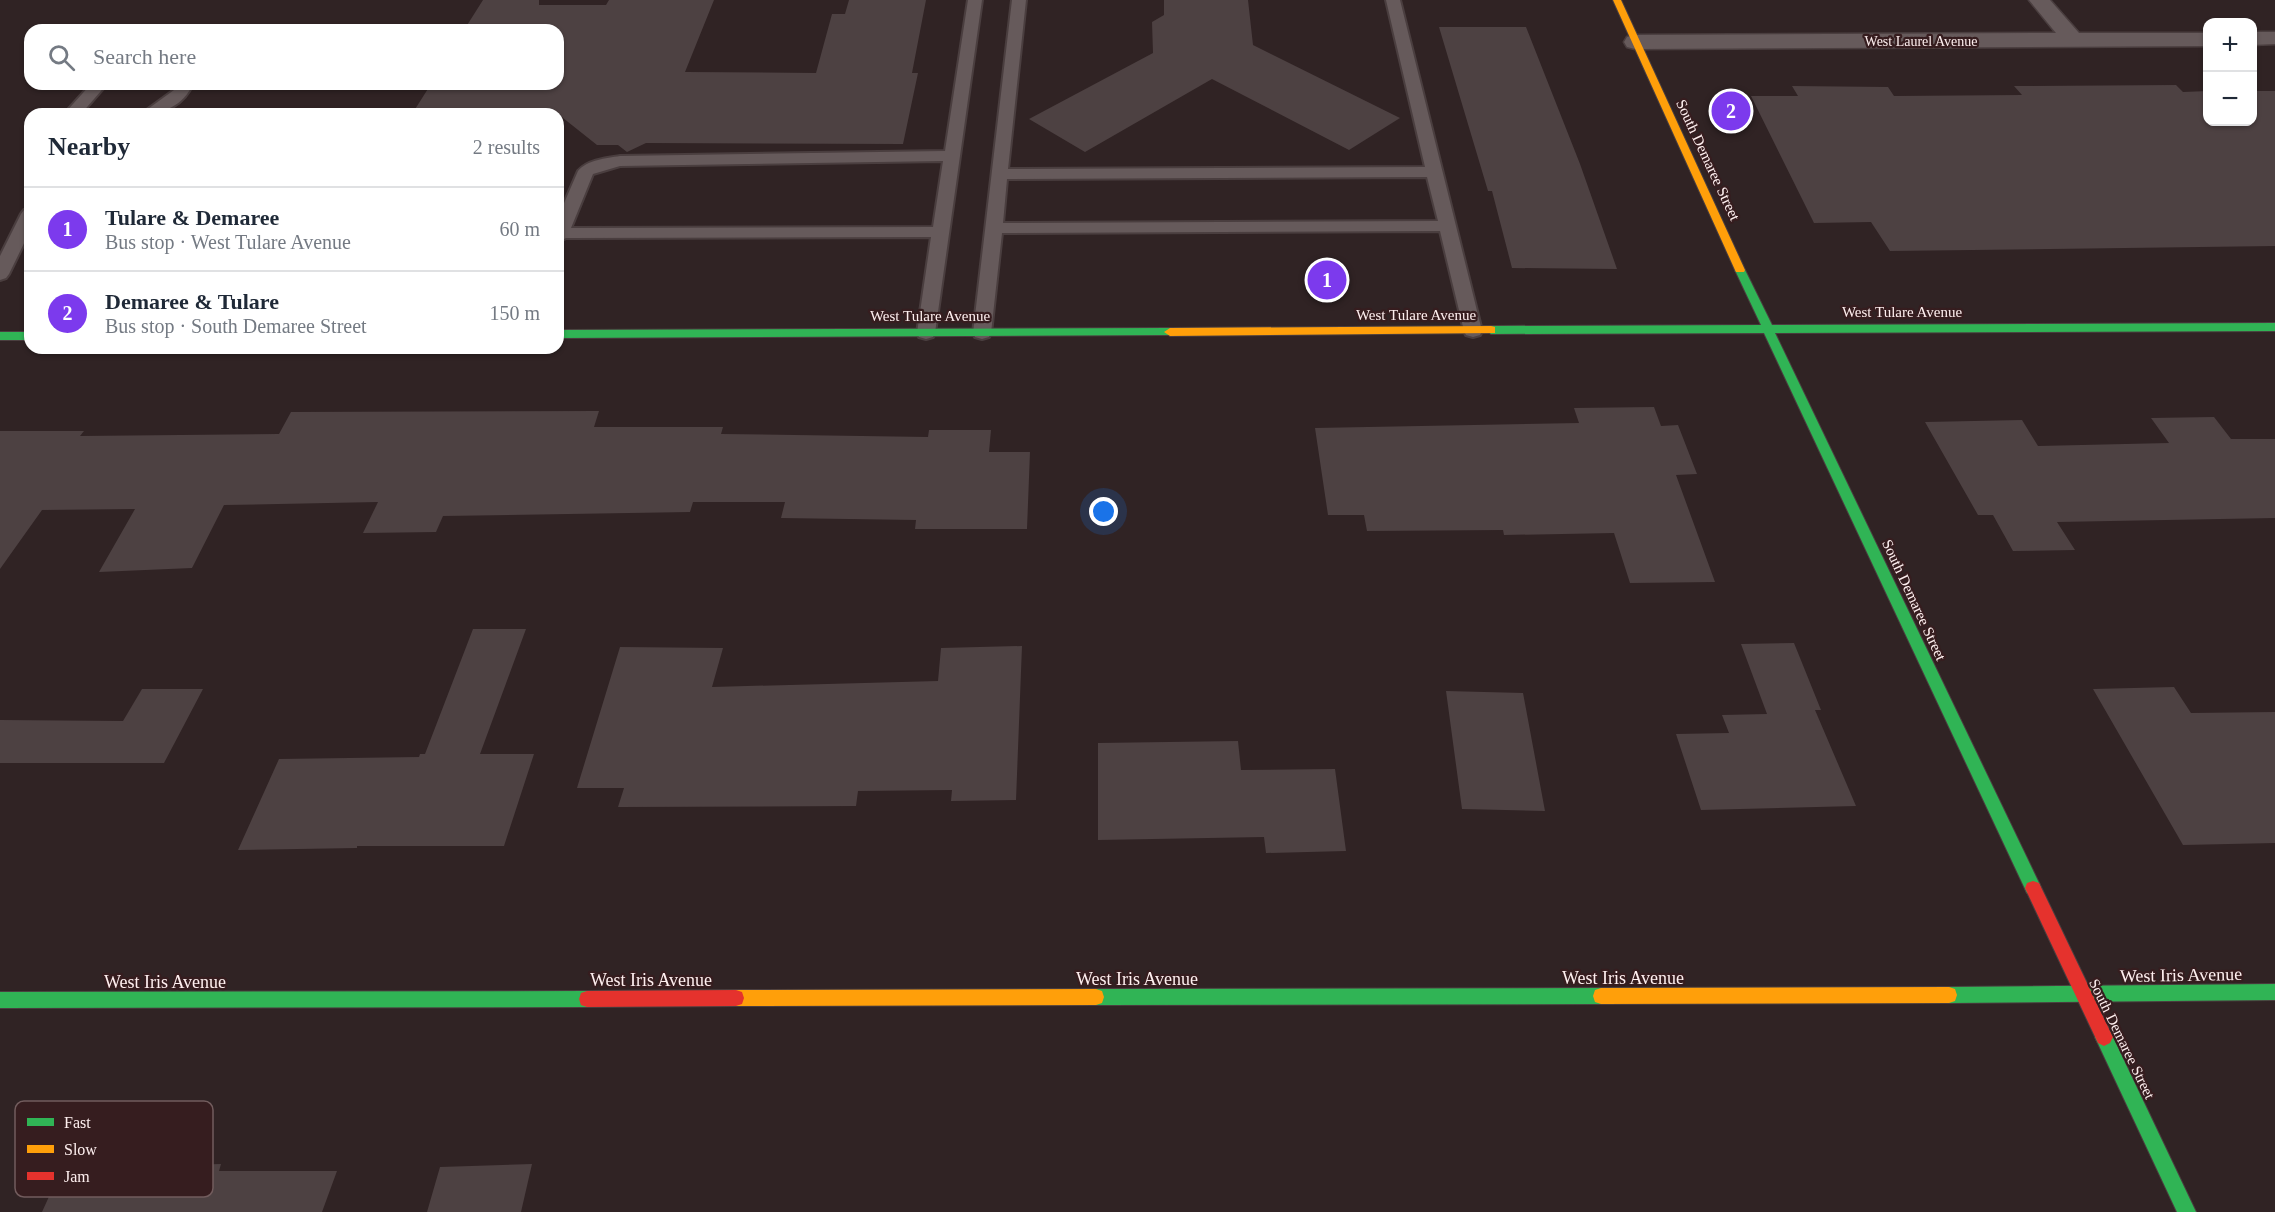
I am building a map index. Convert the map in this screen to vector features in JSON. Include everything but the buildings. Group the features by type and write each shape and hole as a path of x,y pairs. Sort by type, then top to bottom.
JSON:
{"street":[{"name":"South Demaree Street","path":"1617,0 1767,330 2187,1212"},
{"path":"2039,0 2073,40"},
{"path":"2257,39 2275,38"},
{"name":"West Laurel Avenue","path":"1635,42 2203,39"},
{"name":"West Tulare Avenue","path":"564,334 2275,327"},
{"path":"0,336 24,336"},
{"name":"West Iris Avenue","path":"0,1000 2082,995 2275,992"}],"lane":[{"path":"926,333 975,0"},
{"path":"981,333 1019,0"},
{"path":"1393,0 1473,331"},
{"path":"77,108 94,90"},
{"path":"158,108 182,90"},
{"path":"564,223 586,171 602,164 632,161 952,156"},
{"path":"999,174 1435,172"},
{"path":"0,274 24,226"},
{"path":"993,228 1448,226"},
{"path":"564,235 940,232"}],"traffic: fast":[{"path":"1740,270 2033,888"},
{"path":"1491,330 2275,327"},
{"path":"564,334 1170,332"},
{"path":"0,336 24,336"},
{"path":"1949,995 2275,992"},
{"path":"1096,997 1601,996"},
{"path":"0,1000 587,999"},
{"path":"2104,1037 2187,1212"}],"traffic: slow":[{"path":"1617,0 1740,270"},
{"path":"1170,332 1491,330"},
{"path":"1601,996 1949,995"},
{"path":"736,998 1096,997"}],"traffic: jam":[{"path":"2033,888 2104,1037"},
{"path":"587,999 736,998"}],"place":[{"name":"Demaree & Tulare","path":"1731,111"},
{"name":"Tulare & Demaree","path":"1327,280"}]}
